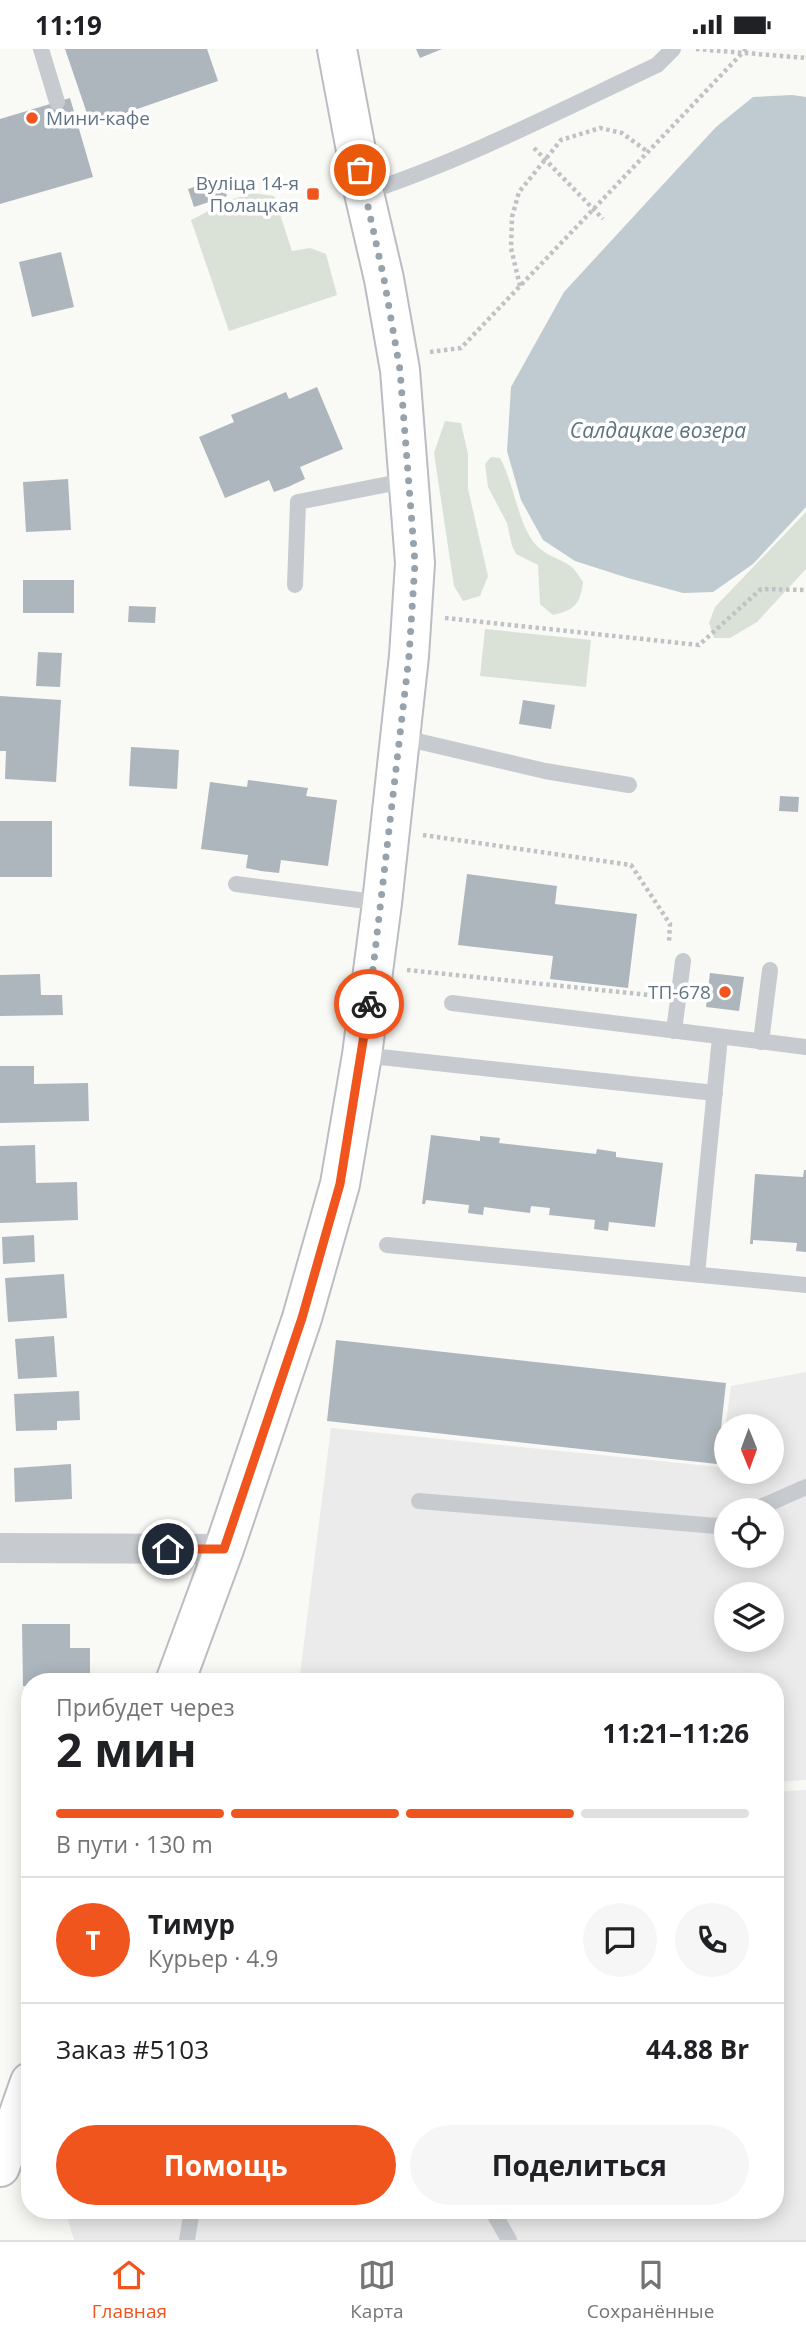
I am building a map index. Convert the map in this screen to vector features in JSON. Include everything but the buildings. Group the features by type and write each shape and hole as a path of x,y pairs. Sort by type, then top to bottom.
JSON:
{"main road":[{"path":"178,1673 224,1549 302,1318 340,1184 362,1055 382,903 409,656 415,563 400,370 337,49"},
{"path":"0,2167 21,2108"}],"street":[{"path":"0,1548 224,1549"}],"lane":[{"path":"41,49 57,102"},
{"path":"364,193 516,130 673,49"},
{"path":"295,585 298,502 409,480"},
{"path":"400,737 545,771 629,785"},
{"path":"236,884 382,903"},
{"path":"674,1031 683,961"},
{"path":"761,1042 771,971"},
{"path":"452,1003 806,1047"},
{"path":"697,1274 720,1037"},
{"path":"362,1055 715,1093"},
{"path":"387,1245 806,1285"},
{"path":"781,1498 806,1487"},
{"path":"419,1501 714,1526"},
{"path":"187,2240 190,2219"},
{"path":"497,2219 509,2240"}],"path":[{"path":"692,49 744,50 806,58"},
{"path":"446,350 461,348 744,50"},
{"path":"520,286 512,248 512,217 519,193 561,140 600,128 622,133 648,152"},
{"path":"516,130 604,219"},
{"path":"433,617 699,645 761,589 806,590"},
{"path":"412,834 631,865 670,925 668,947"},
{"path":"406,969 649,995 657,988"}],"shaded area":[{"path":"252,193 274,196 292,251 310,248 326,254 337,295 229,331 191,220 230,200"},
{"path":"445,421 461,423 468,454 468,489 488,576 480,596 463,601 454,586 434,453"},
{"path":"491,457 500,458 530,537 547,554 571,567 583,582 578,601 567,611 553,615 540,604 538,565 516,554 507,523 488,487 485,464"},
{"path":"806,512 806,569 757,622 730,638 714,638 709,623 715,607"},
{"path":"485,629 591,640 586,687 480,676"},
{"path":"806,1372 806,1780 784,1781 784,1673 300,1673 331,1428 714,1466 714,1484 784,1484 784,1414 727,1414 731,1386"},
{"path":"806,1790 806,2240 74,2240 68,2219 784,2219 784,1791"}],"water":[{"name":"Салдацкае возера","path":"753,97 806,97 806,507 753,564 713,592 683,593 575,561 543,540 521,500 507,451 511,387 564,292 716,127"}],"way so far":[{"path":"360,170 384,279 400,370 415,563 409,656 369,1004"}],"place":[{"name":"Мини-кафе","path":"32,118"},
{"name":"Вуліца 14-я Полацкая","path":"313,194"},
{"name":"ТП-678","path":"725,992"}],"route":[{"path":"168,1549 224,1549 302,1318 340,1184 369,1004"}]}
